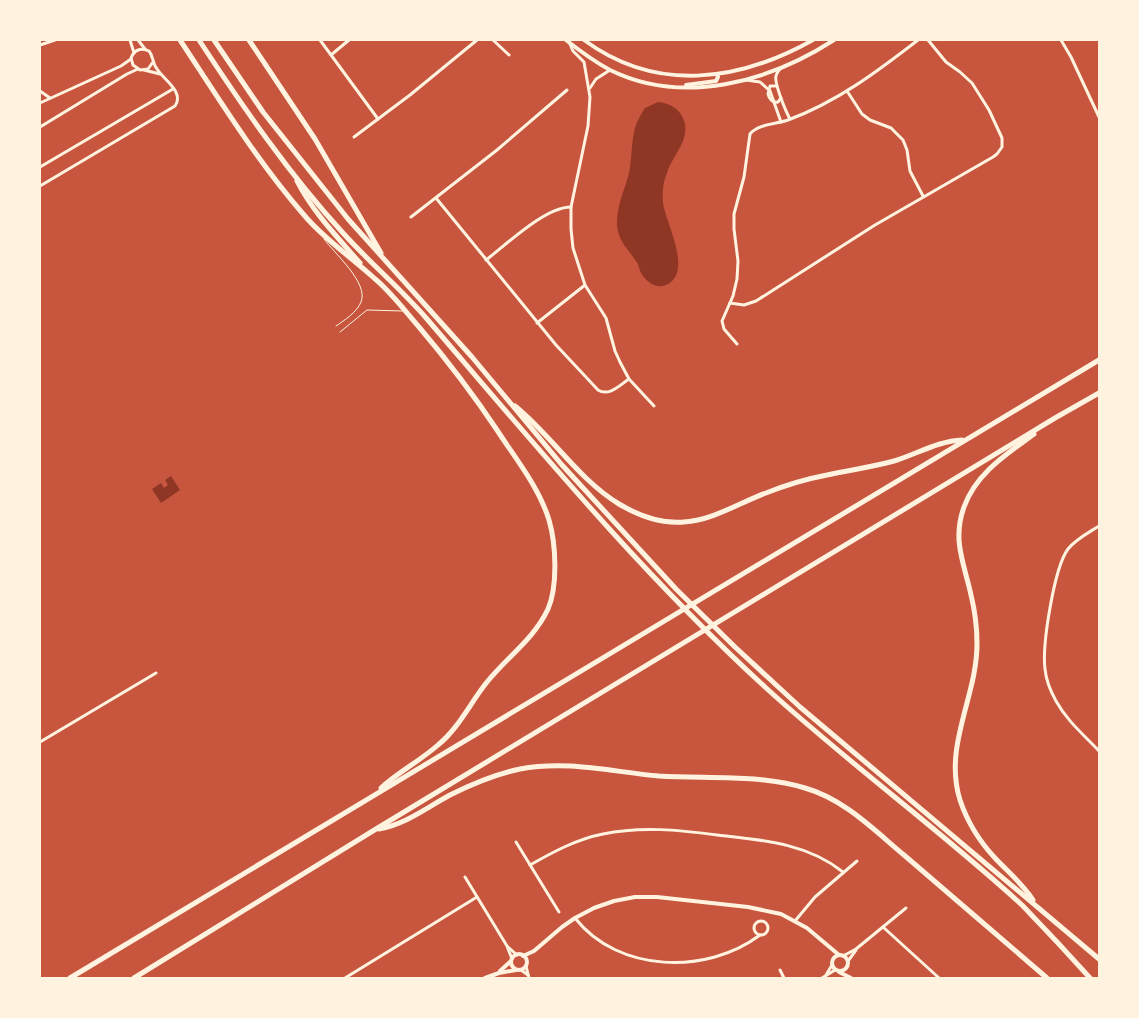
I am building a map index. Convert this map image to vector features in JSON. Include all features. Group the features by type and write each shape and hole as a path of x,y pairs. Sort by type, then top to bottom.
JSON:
{"main road":[{"path":"180,40 262,161 292,201 319,230 374,277"},
{"path":"199,40 230,87 294,173 343,233 416,308 527,438 618,540 705,630 795,713 1002,887 1053,936 1090,978"},
{"path":"214,40 263,112 348,219 472,357 562,465 624,534 715,628 800,707 1099,959"},
{"path":"249,40 318,145 387,262"},
{"path":"294,173 304,194 334,234 406,311 465,384 514,454 538,494 549,518 554,538 554,577 548,609 533,634 491,676 444,740 390,780 373,796"},
{"path":"70,978 1099,360"},
{"path":"134,978 376,829 1099,393"},
{"path":"506,398 601,491 621,505 643,516 675,523 691,522 708,517 764,493 796,482 879,465 940,444 965,440"},
{"path":"1036,905 1019,882 980,840 960,799 956,776 957,742 973,680 977,645 974,609 962,562 959,537 960,520 965,504 978,482 997,462 1055,418"},
{"path":"376,829 406,821 450,795 485,780 520,770 546,766 584,766 649,775 737,778 797,786 823,794 845,808 936,882 1047,978"}],"street":[{"path":"40,45 55,40"},
{"path":"130,40 134,53"},
{"path":"138,40 145,50 151,54 160,74"},
{"path":"320,40 378,119"},
{"path":"331,55 349,40"},
{"path":"354,137 420,87 477,40"},
{"path":"493,40 509,55"},
{"path":"584,40 609,57 644,70 684,76 717,74 744,69 764,63 813,40"},
{"path":"568,42 610,70 638,80 669,87 708,87 745,80 780,69 834,40"},
{"path":"737,344 723,325 723,316 730,303 738,270 734,214 744,177 748,138 756,129 790,119 817,108 847,91 918,40"},
{"path":"730,303 744,305 756,301 827,254 997,154 1003,142 997,126 972,83 946,62 928,40"},
{"path":"1061,40 1072,58 1099,117"},
{"path":"568,42 571,49 584,62 590,88 588,126 571,207 573,248 585,285 606,318 615,351 630,379 654,406"},
{"path":"40,103 125,64 134,53 141,49 145,50"},
{"path":"40,186 175,106 178,98 166,78 160,74 138,69 133,65 131,58"},
{"path":"144,70 148,69 153,62"},
{"path":"40,127 138,69"},
{"path":"780,69 776,75 778,86 790,119"},
{"path":"590,88 596,79 610,70"},
{"path":"669,87 714,82 717,79 717,74"},
{"path":"745,80 760,82 768,89 781,122"},
{"path":"768,89 772,85 778,86"},
{"path":"40,168 173,89"},
{"path":"411,217 497,150 567,90"},
{"path":"40,91 50,98"},
{"path":"847,91 862,114 870,120 891,128 902,140 907,150 910,171 923,196"},
{"path":"772,101 778,102 781,97"},
{"path":"436,198 537,323 600,392 610,392 630,379"},
{"path":"486,260 542,217 557,209 571,207"},
{"path":"537,323 585,285"},
{"path":"1099,526 1075,542 1062,560 1045,637 1044,654 1049,686 1056,701 1070,722 1099,751"},
{"path":"40,742 156,673"},
{"path":"530,865 566,846 602,834 662,829 782,843 817,855 844,872"},
{"path":"516,842 559,912"},
{"path":"795,921 815,897 857,861"},
{"path":"465,877 507,946 513,967 529,977"},
{"path":"344,978 478,897"},
{"path":"507,946 518,955 523,956 534,951 575,918 594,908 614,901 635,897 657,897 765,910 795,921 817,936 826,946 833,959 826,975"},
{"path":"851,978 848,961 856,949 906,908"},
{"path":"575,918 593,936 615,949 633,956 663,961 692,962 716,957 739,948 764,934 768,929 767,924 763,922 759,922 754,926 754,931 760,935"},
{"path":"883,927 939,978"},
{"path":"826,946 848,961"},
{"path":"833,959 856,949"},
{"path":"529,977 526,966 534,951"},
{"path":"499,973 518,955"},
{"path":"523,956 527,961"},
{"path":"832,965 837,971 851,978"},
{"path":"485,978 499,973 518,970 526,966"},
{"path":"822,978 844,970 848,966"},
{"path":"780,970 784,978"}],"lane":[{"path":"319,230 356,277 363,292 363,298 359,306 336,326"},
{"path":"340,332 367,310 406,311"}],"shaded area":[{"path":"658,102 667,104 679,111 685,124 682,143 669,167 663,188 663,203 678,255 678,266 676,275 671,282 662,286 653,285 640,271 637,262 621,240 617,225 619,204 629,173 636,125 645,108"},
{"path":"171,476 180,490 161,503 152,489 161,483 164,488 168,485 165,480"}]}
